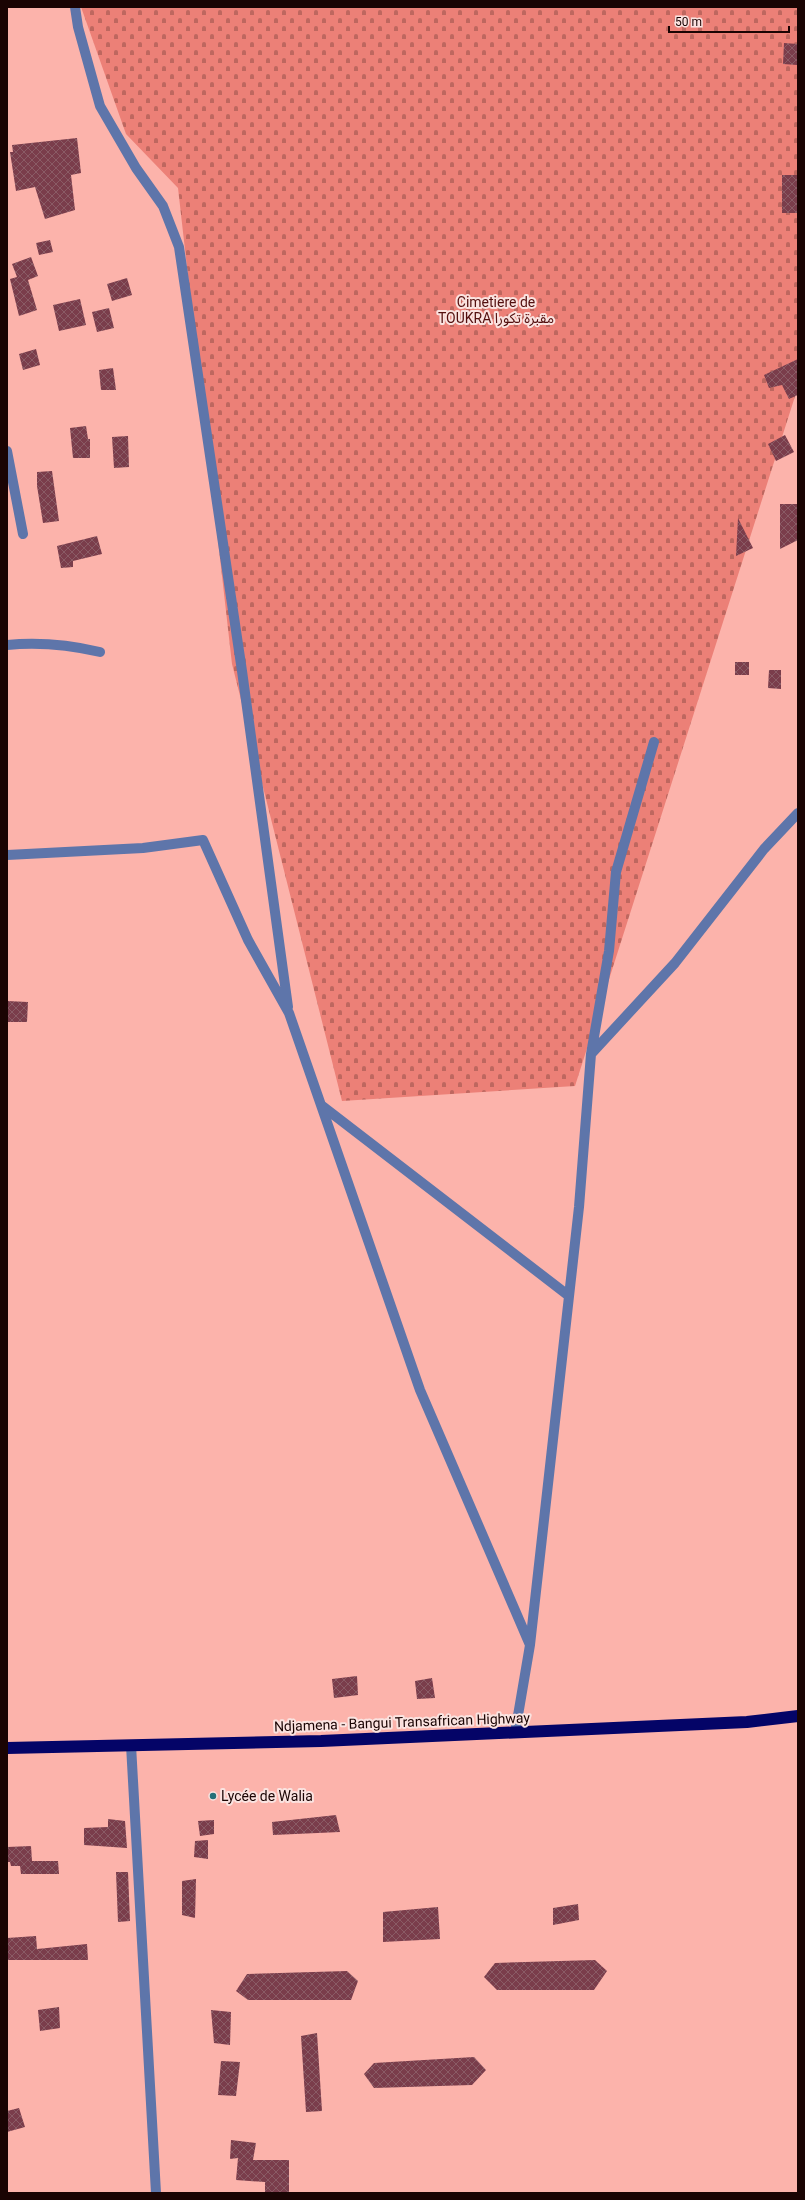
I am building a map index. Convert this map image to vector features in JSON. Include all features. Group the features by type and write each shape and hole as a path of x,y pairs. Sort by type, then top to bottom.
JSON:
{"highway":[{"name":"Ndjamena - Bangui Transafrican Highway","path":"7,1748 321,1741 747,1722 798,1716"}],"street":[{"path":"75,7 78,27 100,106 136,168 163,206 179,247 240,663 289,1013"},
{"path":"7,451 23,534"},
{"path":"7,645 23,644 79,648 100,652"},
{"path":"515,1733 530,1645 579,1207 591,1054 609,950 616,872 654,742"},
{"path":"591,1054 675,963 764,849 798,814"},
{"path":"7,855 143,848 203,840 248,940 289,1013 420,1390 530,1645"},
{"path":"321,1105 569,1296"},
{"path":"131,1745 156,2193"}],"green space":[{"name":"Cimetiere de TOUKRA مقبرة تكورا","path":"81,7 798,7 798,387 575,1086 342,1101 232,664 178,188 126,134"}],"building":[{"path":"784,43 798,44 797,65 783,64"},
{"path":"77,138 81,173 71,175 75,210 45,219 35,187 16,191 10,152 13,152 12,145"},
{"path":"782,175 798,175 798,213 782,213"},
{"path":"50,240 53,252 39,255 36,243"},
{"path":"31,257 38,276 28,280 37,310 19,316 10,279 17,277 12,264"},
{"path":"127,278 132,295 112,301 107,284"},
{"path":"80,299 86,325 59,331 53,305"},
{"path":"109,308 114,328 97,332 92,312"},
{"path":"36,349 40,365 23,370 19,354"},
{"path":"798,359 798,395 789,399 782,385 769,388 764,375"},
{"path":"113,368 116,390 101,390 99,370"},
{"path":"86,426 88,439 90,439 90,458 73,458 70,428"},
{"path":"785,435 794,452 776,461 768,444"},
{"path":"128,436 129,467 114,468 112,437"},
{"path":"52,471 59,521 43,523 37,486 37,472"},
{"path":"780,504 798,504 798,540 780,549"},
{"path":"738,518 753,548 736,556"},
{"path":"97,536 102,554 73,561 73,567 61,568 57,546"},
{"path":"735,662 749,662 749,675 735,675"},
{"path":"769,670 781,670 781,689 768,688"},
{"path":"7,1001 28,1002 27,1022 7,1022"},
{"path":"357,1676 358,1695 334,1698 332,1679"},
{"path":"432,1678 435,1698 417,1699 415,1681"},
{"path":"336,1815 340,1832 273,1835 272,1822"},
{"path":"108,1819 125,1821 127,1848 84,1845 84,1828 108,1827"},
{"path":"214,1820 214,1834 200,1836 198,1821"},
{"path":"208,1840 208,1859 194,1857 195,1841"},
{"path":"31,1846 32,1861 58,1861 59,1874 21,1874 20,1866 11,1866 10,1862 7,1862 7,1847"},
{"path":"116,1872 128,1872 130,1921 118,1922"},
{"path":"196,1879 195,1918 182,1915 182,1881"},
{"path":"578,1904 579,1920 553,1925 553,1908"},
{"path":"438,1907 440,1939 383,1942 383,1912"},
{"path":"36,1936 37,1949 87,1944 88,1960 7,1960 7,1938"},
{"path":"595,1960 607,1971 594,1990 497,1990 484,1977 495,1963"},
{"path":"347,1971 358,1981 351,2000 248,2000 236,1991 247,1974"},
{"path":"59,2007 60,2028 40,2031 38,2010"},
{"path":"211,2010 231,2012 230,2045 214,2043"},
{"path":"317,2033 322,2111 306,2112 301,2036"},
{"path":"474,2057 486,2070 472,2085 374,2088 364,2074 374,2063"},
{"path":"221,2061 240,2062 236,2096 218,2095"},
{"path":"19,2108 25,2127 7,2132 7,2111"},
{"path":"231,2140 256,2143 253,2160 289,2160 289,2193 265,2193 265,2182 236,2180 238,2158 230,2159"}],"place":[{"name":"Lycée de Walia","path":"213,1796"}]}
